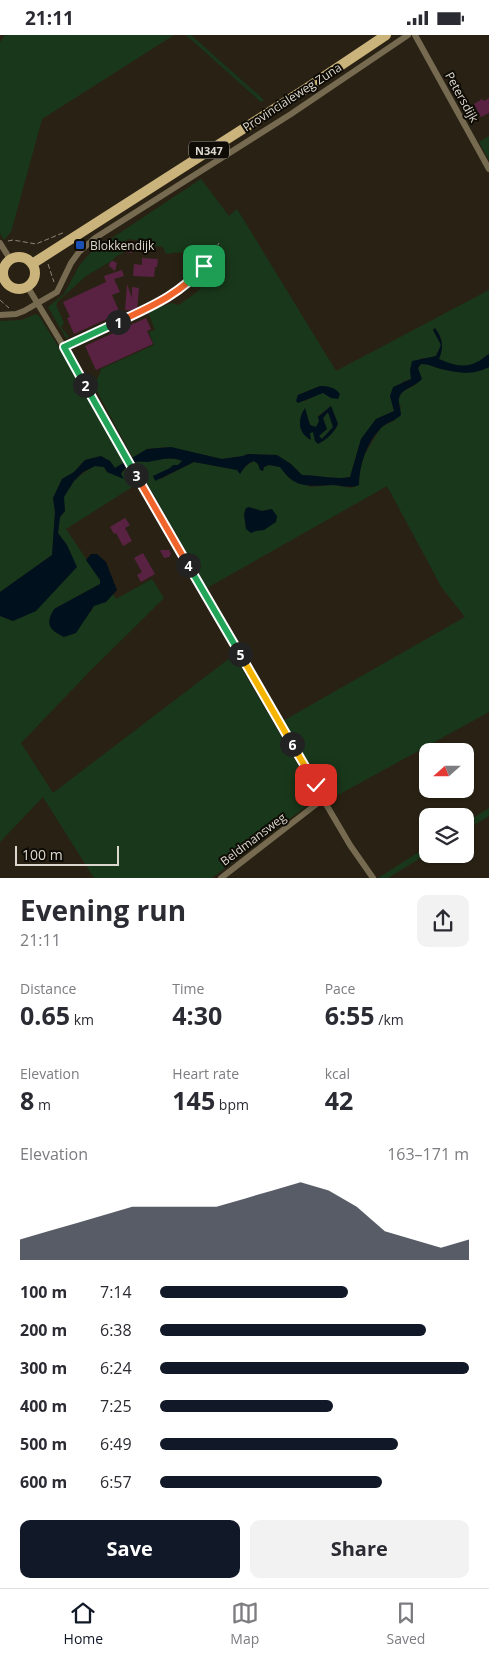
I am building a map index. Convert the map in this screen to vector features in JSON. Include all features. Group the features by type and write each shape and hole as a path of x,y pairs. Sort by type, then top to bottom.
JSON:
{"main road":[{"name":"Provincialeweg Zuna","path":"32,264 307,88 386,35"},
{"path":"21,257 27,259 32,264 34,277 27,286 16,289 3,283 5,264 10,259 21,257"}],"street":[{"name":"Provincialeweg Zuna","path":"0,315 16,314 38,304 56,292 72,263 80,252 95,238 291,114 408,35"},
{"name":"Petersdijk","path":"415,35 489,169"},
{"path":"0,243 10,259"},
{"path":"27,286 64,347 323,799 350,845 373,878"},
{"name":"Beldmansweg","path":"220,878 323,799"}],"path":[{"path":"0,243 13,240 36,245 65,232"},
{"path":"64,347 168,299 196,276 219,243"},
{"path":"44,257 51,268 56,292"},
{"path":"0,300 16,314"}],"green space":[{"path":"5,35 174,35 42,119 11,232 4,240 0,233 0,42"},
{"path":"186,35 191,35 264,100 261,102"},
{"path":"489,136 489,160 479,142"},
{"path":"201,179 229,216 237,209 336,371 489,290 489,354 478,363 467,366 455,365 438,359 442,343 435,328 433,330 441,345 436,356 421,358 410,370 411,379 404,381 390,396 394,411 376,419 361,439 350,477 302,475 291,464 277,455 248,454 222,459 166,447 147,449 133,458 92,382 96,381 101,369 154,345 149,332 155,330 148,312 172,303 179,305 203,286 206,272 201,263 190,254 166,254 163,247 137,243 137,240 127,239 124,252 86,276 58,301 56,305 64,323 61,327 69,337 66,338 48,307 64,294 79,266 91,252","holes":["320,386 331,398 323,392 305,401 298,395","331,406 338,424 335,430 323,441 315,438 313,432 310,432 303,410 306,412 310,425 316,427 319,421 318,416"]},
{"path":"36,314 63,354 125,462 115,468 110,461 100,456 85,460 74,472 62,479 53,498 55,512 52,555 0,592 0,321 21,320"},
{"path":"421,364 446,370 465,371 489,367 489,712 433,743 419,743 419,750 329,800 283,721 465,617 442,588 387,486 207,588 135,462 165,459 183,461 153,476 161,479 194,462 237,470 240,474 246,466 255,461 263,471 264,467 269,465 280,467 289,478 311,487 334,485 351,488 359,485 359,473 366,449 365,454 381,427 394,421 401,408 398,400 402,392 417,384 418,367","holes":["249,507 262,511 272,509 264,530 246,529 244,514"]},
{"path":"328,412 333,427 322,439 319,436 325,423 323,418"},
{"path":"95,466 104,467 107,472 123,478 121,474 127,467 137,484 66,529 100,580 100,584 54,609 91,612 94,605 106,602 113,594 116,599 152,579 164,598 21,743 53,793 234,655 317,798 212,878 94,878 43,797 0,842 0,616 13,621 67,545 58,533 60,517 65,511 65,493 76,479"},
{"path":"489,808 489,816 474,825 474,817"},
{"path":"419,852 419,859 388,878 378,878"}],"water":[{"path":"435,328 442,343 439,359 454,364 469,365 489,354 489,367 477,372 465,373 421,364 418,368 422,379 400,395 401,415 381,428 368,447 362,462 359,485 349,487 303,485 291,479 280,467 269,465 264,467 263,471 260,470 258,464 254,461 248,464 240,474 237,470 194,462 155,481 153,476 173,465 178,465 182,461 161,459 134,463 127,466 122,472 121,474 124,479 107,472 104,467 95,466 83,472 74,481 64,497 65,511 60,517 58,533 67,545 77,567 36,611 13,621 0,616 0,592 52,555 55,512 53,498 62,479 74,472 85,460 101,456 110,461 115,468 147,449 171,447 222,459 248,454 277,455 291,464 302,475 350,477 361,439 376,419 394,411 390,396 393,387 411,379 412,361 436,356 441,345 433,330"},
{"path":"320,386 334,388 340,394 338,399 331,398 323,393 298,403 296,401 298,395"},
{"path":"331,406 338,424 330,436 318,444 315,441 313,432 310,433 311,440 303,434 300,422 305,408 310,425 316,427 319,421 318,417","holes":["328,412 333,427 322,439 319,436 327,429 323,418"]},
{"path":"249,507 262,511 272,509 277,516 276,522 264,530 251,533 246,529 244,514 246,508"},
{"path":"91,554 97,554 106,562 117,590 106,602 94,606 76,633 64,637 55,632 50,626 51,614 54,609 100,584 100,580 86,560"}],"building":[{"path":"489,98 489,113 481,117 474,104 482,99 484,101"},
{"path":"128,242 134,243 132,253 126,252"},
{"path":"142,258 158,259 154,277 133,276 134,264 142,265"},
{"path":"110,262 117,263 115,271 109,266"},
{"path":"122,270 124,276 114,279 120,292 112,295 120,313 74,334 67,318 70,317 63,302 106,282 104,276"},
{"path":"127,284 132,298 132,287 139,288 137,311 125,310"},
{"path":"146,318 151,329 147,331 153,344 96,370 85,346"},
{"path":"125,518 130,525 125,528 132,541 123,546 116,533 114,534 110,527"},
{"path":"160,550 169,550 171,554 169,557 164,558"},
{"path":"143,553 155,574 141,582 137,575 142,572 134,558"}],"place":[{"name":"Blokkendijk","path":"80,245"}],"route":[{"path":"204,266 196,276 168,299 64,347 316,785"}]}
